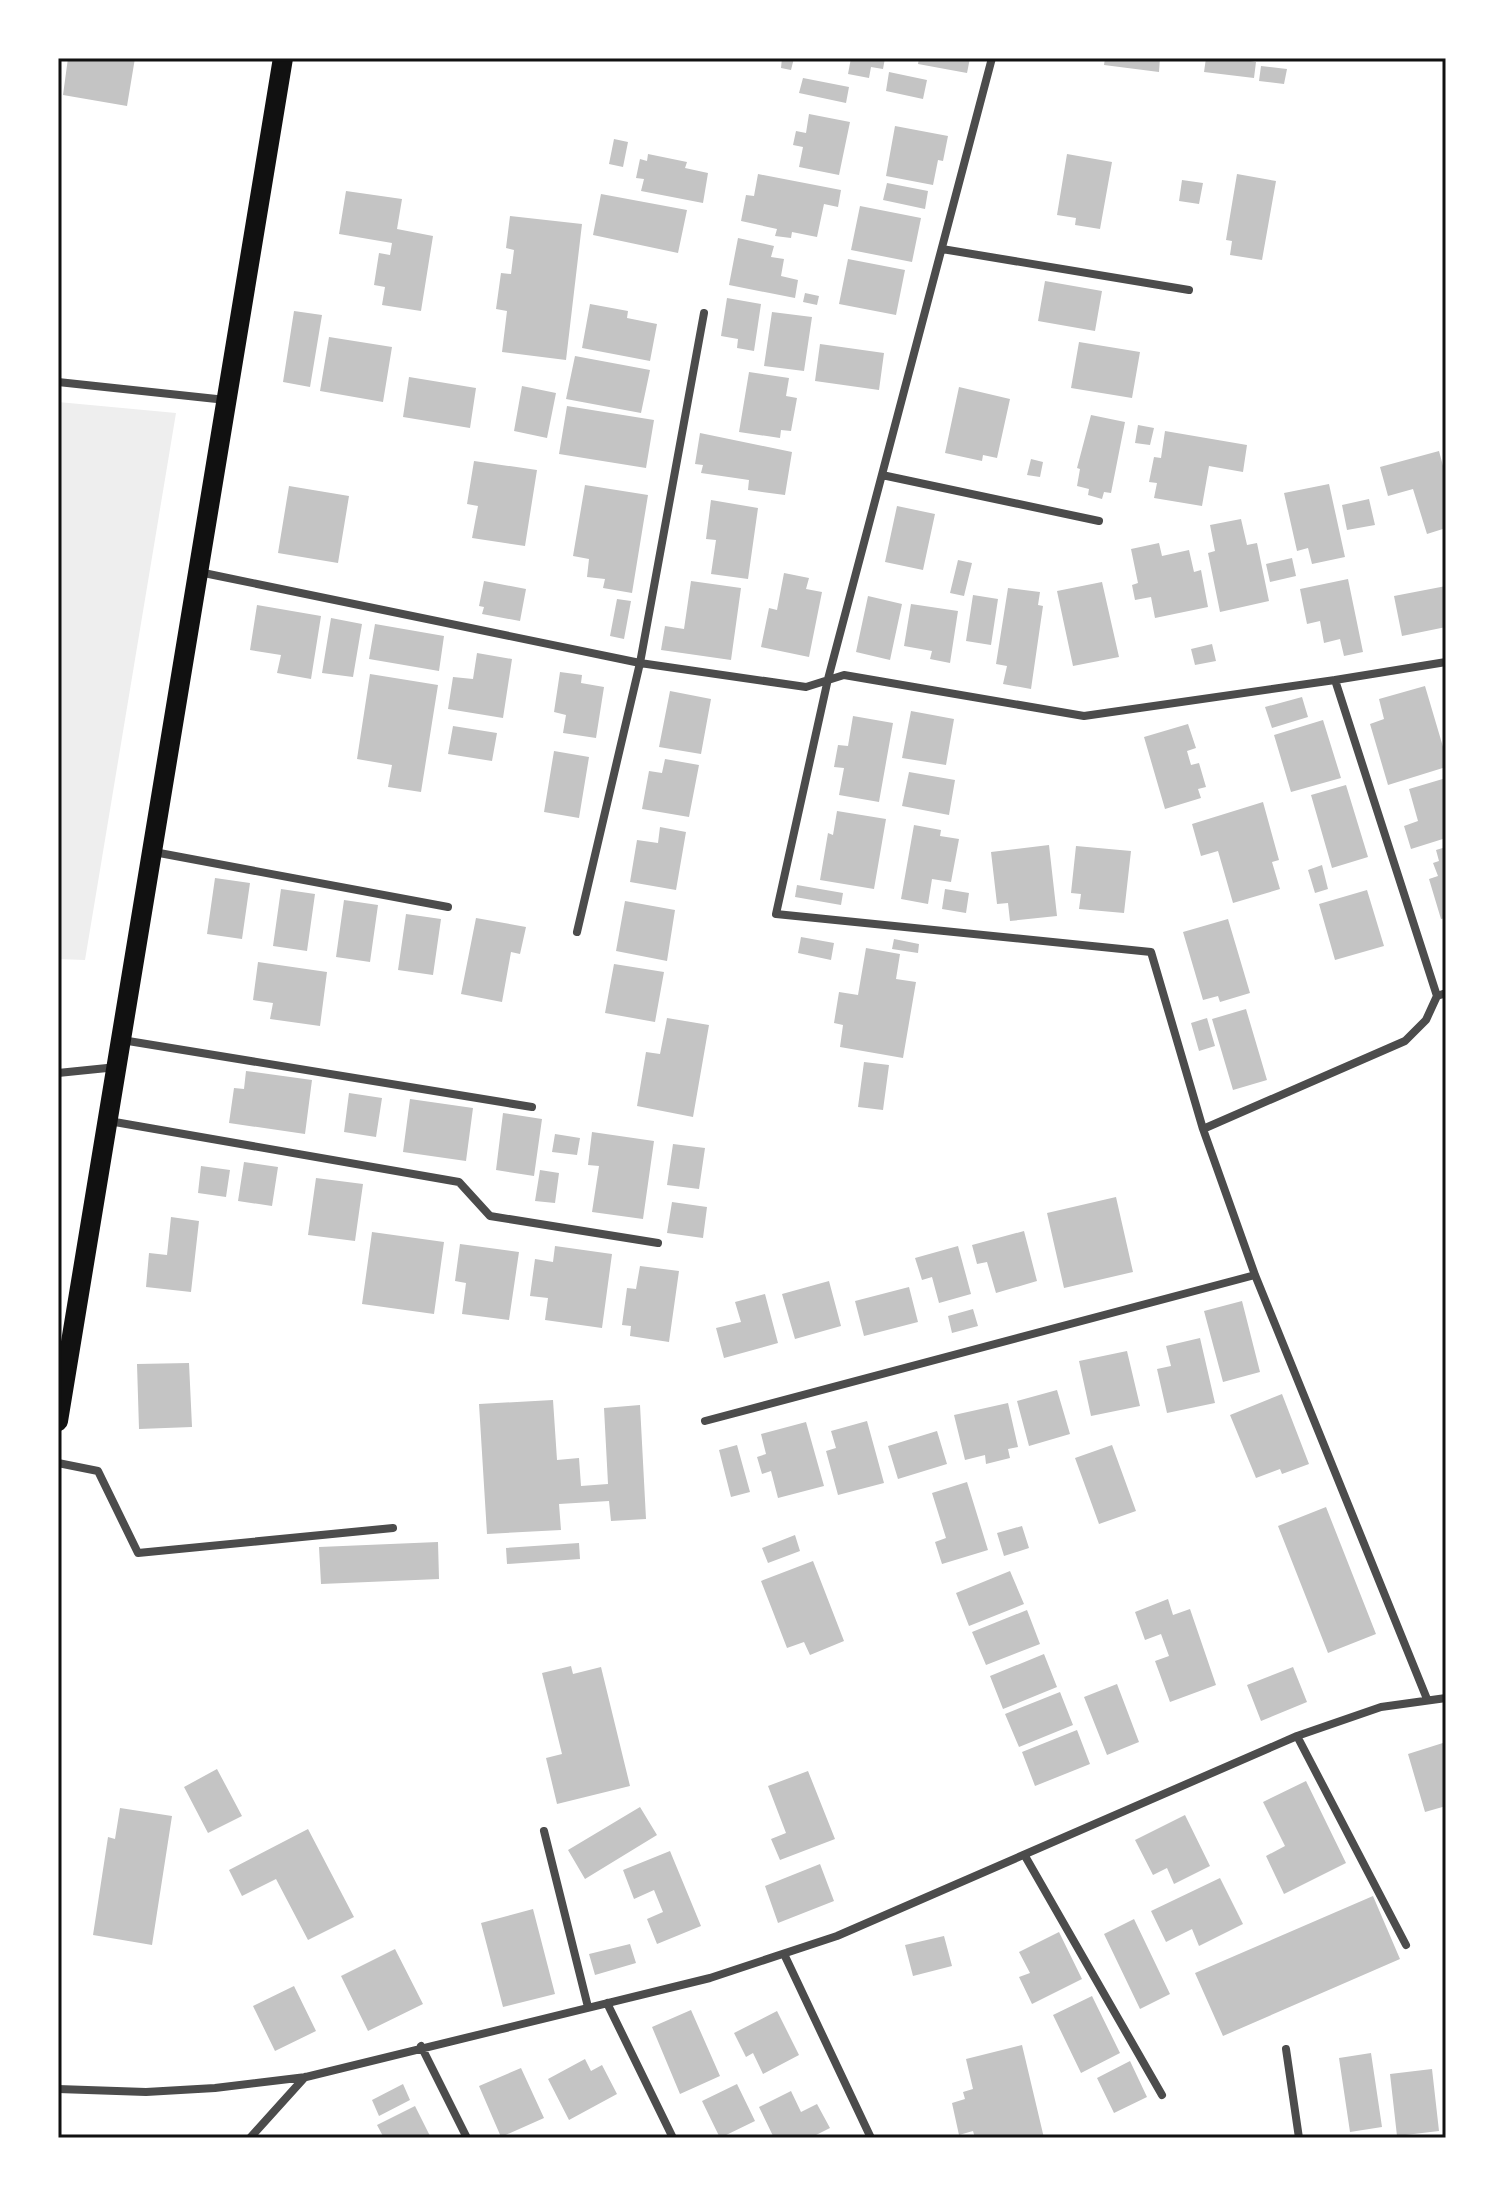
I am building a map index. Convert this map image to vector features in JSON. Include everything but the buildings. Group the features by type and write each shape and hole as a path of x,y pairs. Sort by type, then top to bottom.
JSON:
{"main road":[{"path":"58,1421 283,58"}],"street":[{"path":"992,58 828,679 776,914 1151,952 1203,1129 1255,1275 1427,1699"},
{"path":"942,249 1189,290"},
{"path":"577,932 640,663 704,313"},
{"path":"58,382 226,401"},
{"path":"882,475 1099,521"},
{"path":"198,572 640,663 806,687 844,675 1084,716 1446,662"},
{"path":"1203,1129 1405,1041 1426,1020 1441,994 1335,680"},
{"path":"152,852 448,907"},
{"path":"122,1040 532,1107"},
{"path":"58,1073 117,1067"},
{"path":"109,1121 459,1182 490,1216 658,1243"},
{"path":"705,1421 1255,1275"},
{"path":"58,1463 98,1471 138,1553 393,1528"},
{"path":"58,2089 146,2092 215,2088 306,2077 421,2046 710,1978 837,1936 1297,1736 1381,1707 1446,1698"},
{"path":"1297,1736 1406,1945"},
{"path":"544,1831 588,2007"},
{"path":"1025,1856 1162,2095"},
{"path":"784,1954 871,2138"},
{"path":"607,2003 673,2138"},
{"path":"421,2046 467,2138"},
{"path":"1286,2049 1299,2138"},
{"path":"250,2138 306,2077"}],"shaded area":[{"path":"58,402 176,413 85,960 58,959"}]}
